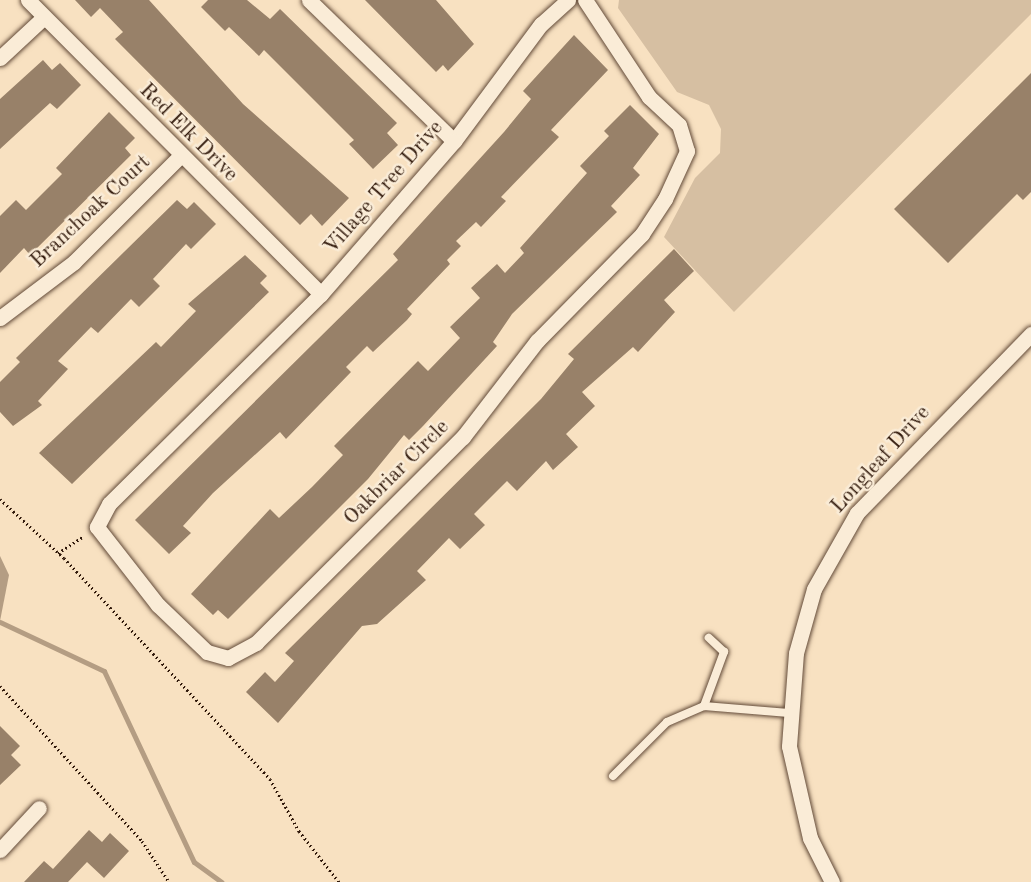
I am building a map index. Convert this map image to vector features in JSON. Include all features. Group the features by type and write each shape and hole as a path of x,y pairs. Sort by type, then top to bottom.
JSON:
{"street":[{"name":"Red Elk Drive","path":"28,0 43,18 180,156 321,294"},
{"path":"309,0 454,141"},
{"name":"Village Tree Drive","path":"97,527 109,504 321,294 454,141 516,54 568,0"},
{"name":"Oakbriar Circle","path":"97,527 158,605 207,652 228,658 256,643 463,437 551,326 642,234 687,151 679,125 649,97 585,0"},
{"path":"0,58 43,18"},
{"name":"Branchoak Court","path":"0,318 74,262 180,156"},
{"name":"Longleaf Drive","path":"832,882 810,838 793,777 789,713 804,619 832,551 908,456 1031,334"},
{"path":"0,850 39,808"}],"lane":[{"path":"704,706 724,652 709,638"},
{"path":"613,776 667,722 704,706 789,713"}],"path":[{"path":"0,499 58,553 270,779 299,831 339,882"},
{"path":"58,553 97,527"},
{"path":"0,686 142,841 169,882"}],"shaded area":[{"path":"619,0 1031,0 1031,14 734,312 664,237 695,178 720,153 721,129 709,105 677,92 618,8"},
{"path":"0,556 9,575 0,621"}],"building":[{"path":"75,0 149,0 243,104 349,198 322,226 311,214 300,225 115,39 123,32 100,8 91,17"},
{"path":"208,0 247,0 270,19 280,9 397,123 387,133 398,145 373,169 349,144 354,140 264,50 259,56 229,27 225,31 201,7"},
{"path":"365,0 436,0 474,44 448,71 443,65 436,72"},
{"path":"574,35 608,70 551,130 559,137 501,197 506,201 481,227 476,222 456,241 461,246 447,260 450,264 407,309 412,314 407,320 373,352 367,346 346,367 351,372 286,439 280,432 213,493 183,526 191,533 169,554 135,520 398,260 393,254 504,132 531,99 523,91"},
{"path":"43,60 52,70 60,63 81,85 57,109 50,103 0,149 0,99"},
{"path":"1031,73 1031,192 1023,200 1017,194 948,263 894,209"},
{"path":"630,105 659,134 633,168 640,175 611,206 617,212 512,314 493,342 497,346 409,440 404,435 368,479 228,619 218,610 213,615 191,594 270,509 279,518 312,487 343,455 334,446 418,361 428,371 460,338 450,327 480,298 471,288 497,264 505,273 524,253 520,248 587,173 580,166 609,136 604,131"},
{"path":"109,112 135,138 125,148 131,155 30,255 24,248 0,273 0,216 16,200 26,210 62,174 56,168"},
{"path":"177,200 187,209 194,202 216,224 191,249 186,244 153,279 160,286 139,307 131,299 98,333 91,327 58,361 68,369 38,401 42,405 13,426 0,412 0,382 20,362 16,358"},
{"path":"674,249 694,271 664,300 675,312 638,352 633,347 582,392 595,406 566,434 578,447 553,470 546,461 517,491 507,481 474,514 485,525 460,549 449,538 417,571 426,580 377,624 362,626 278,723 246,692 265,672 275,682 294,661 285,653 541,399 574,359 568,354"},
{"path":"245,255 267,276 260,283 269,292 72,484 39,453 156,342 161,347 196,311 188,304"},
{"path":"0,726 20,746 11,755 21,765 0,785"},
{"path":"89,830 102,842 110,833 129,851 104,878 87,862 68,882 24,882 44,861 53,869"}],"waterway":[{"path":"0,622 104,671 194,862 222,882"}]}
